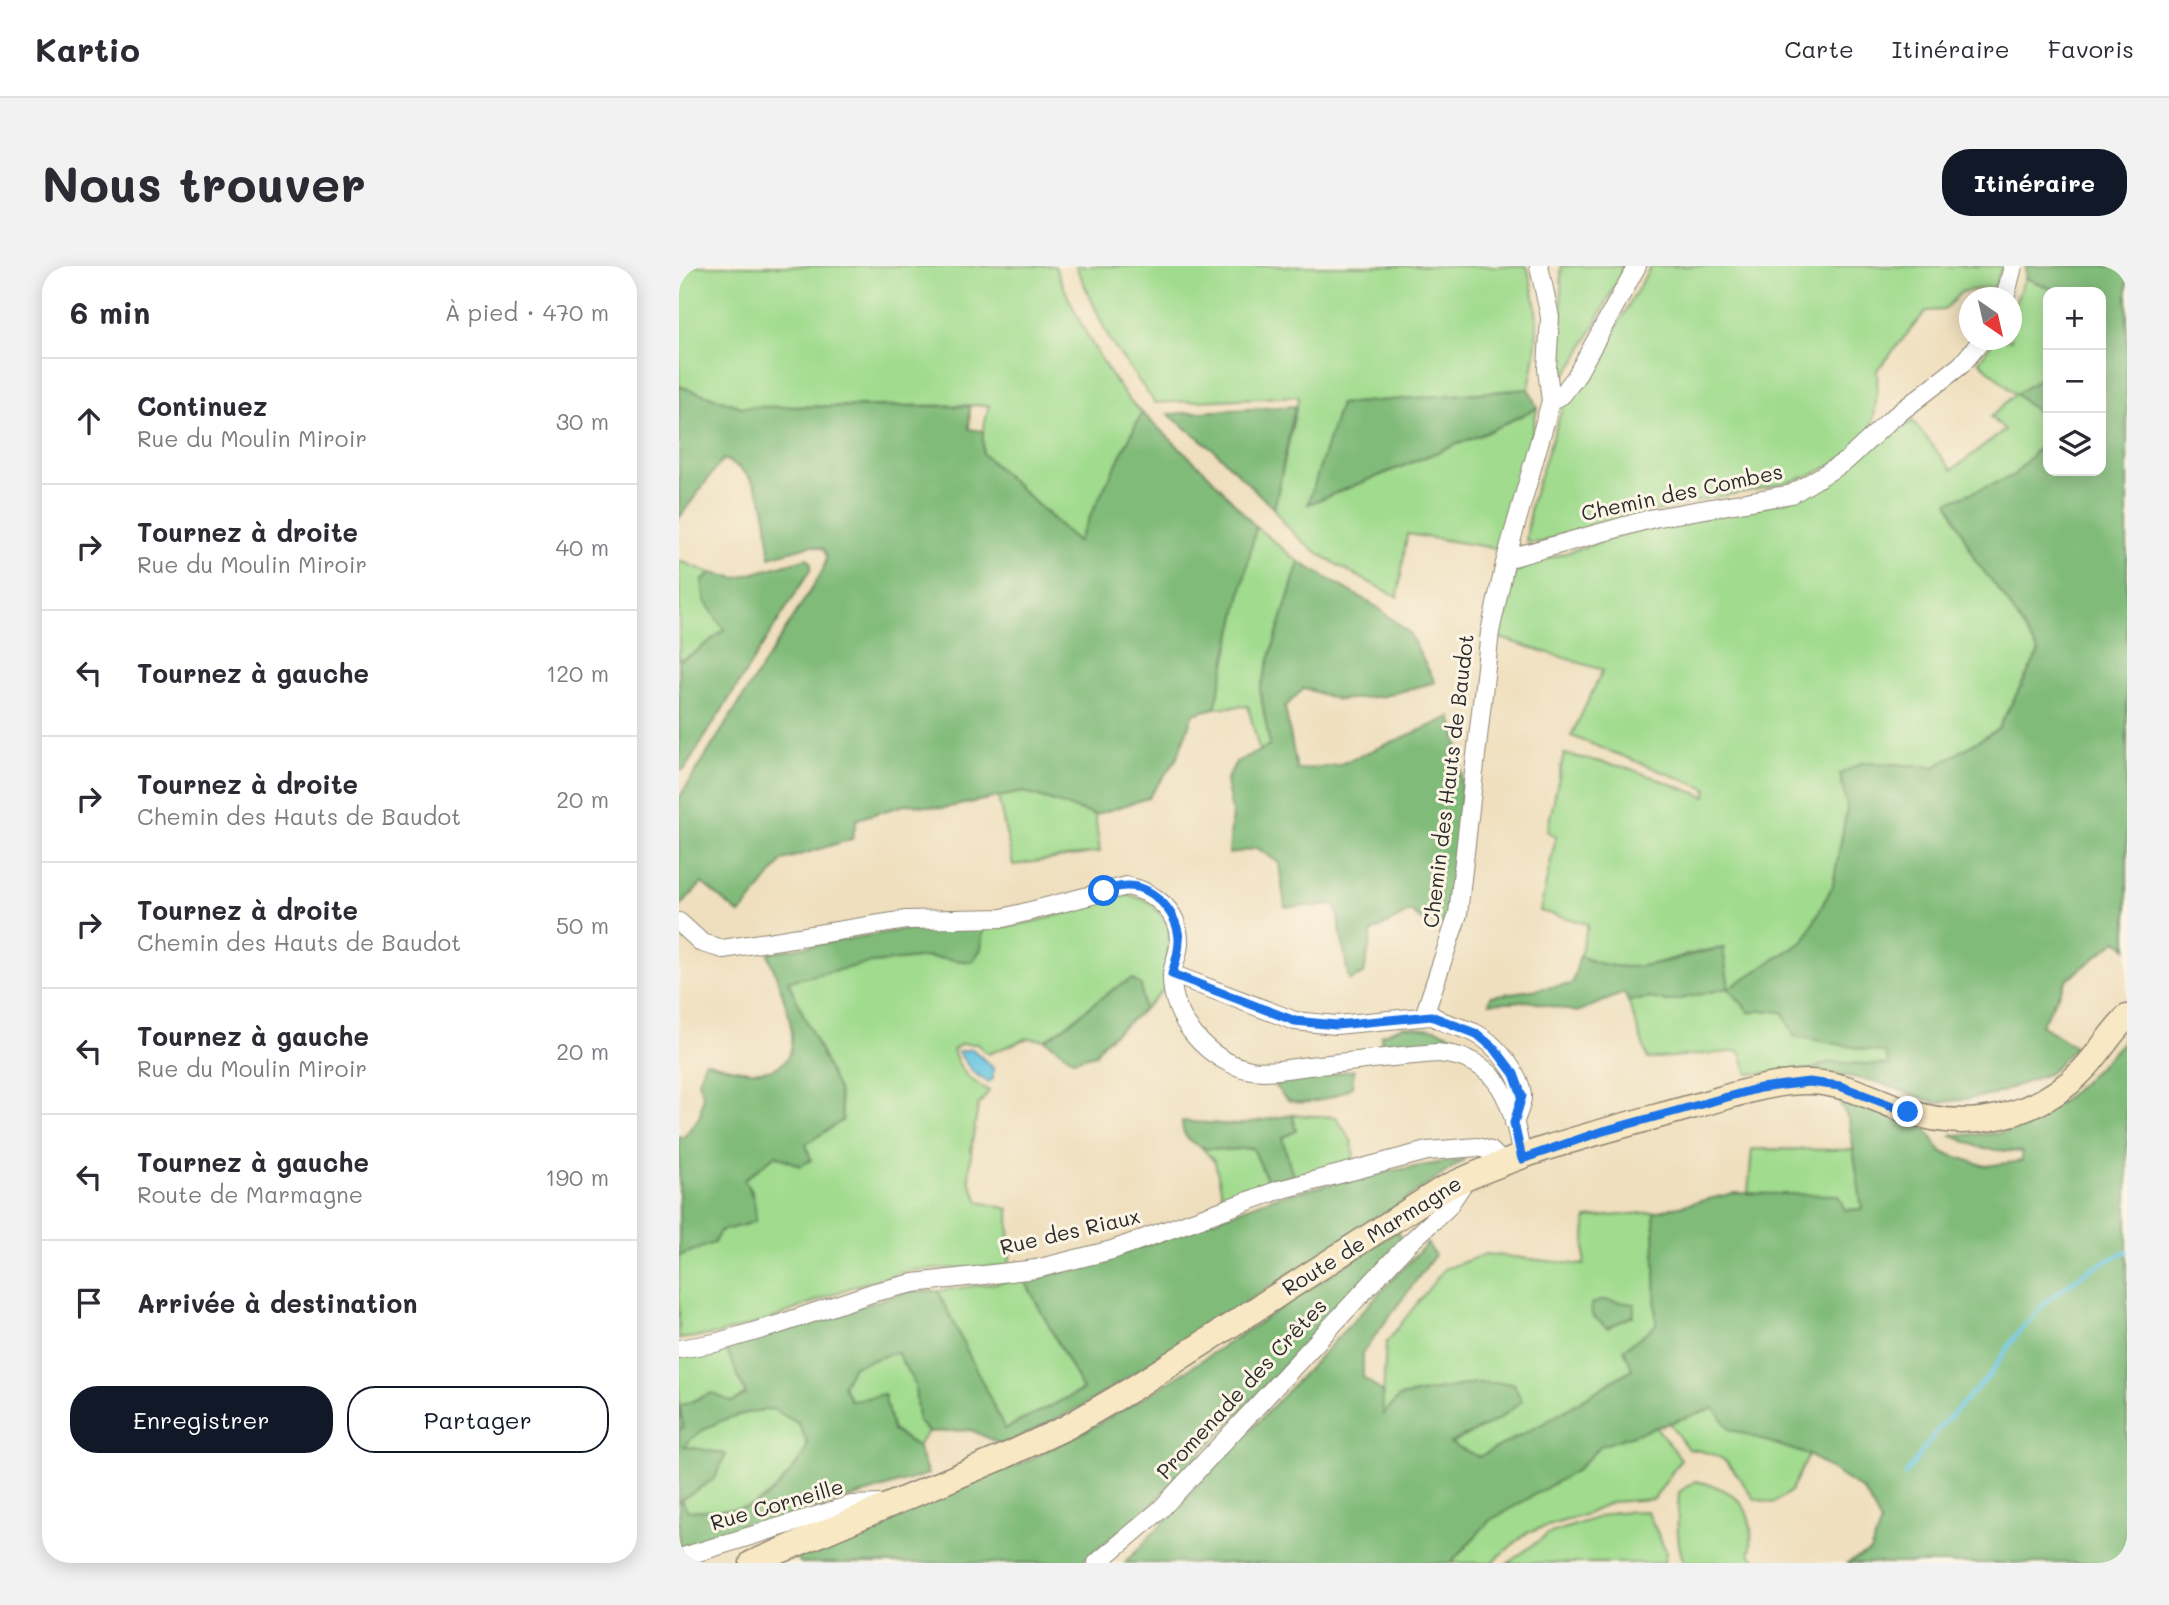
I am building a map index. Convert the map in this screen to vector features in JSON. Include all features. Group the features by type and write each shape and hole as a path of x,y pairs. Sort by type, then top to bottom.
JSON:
{"street":[{"path":"1506,559 1551,401 1547,369 1549,317 1539,266"},
{"path":"1551,401 1562,395 1575,378 1637,266"},
{"path":"2008,287 2013,266"},
{"name":"Chemin des Combes","path":"1506,559 1654,518 1792,494 1846,461 1890,420 1961,365 1974,350"},
{"name":"Chemin des Hauts de Baudot","path":"1431,1016 1426,1010 1458,915 1490,632 1506,559"},
{"path":"679,922 702,943 723,949 906,920 1003,918 1126,886 1152,895 1172,915 1178,928 1179,944 1172,974 1176,1000 1187,1026 1211,1052 1251,1070 1426,1054 1457,1054 1492,1073 1507,1099 1514,1123"},
{"path":"1172,974 1295,1021 1336,1025 1431,1016 1477,1034 1495,1049 1514,1074 1522,1096 1514,1123 1513,1162"},
{"name":"Route de Marmagne","path":"751,1563 1003,1457 1067,1427 1132,1389 1439,1191 1468,1177 1600,1132 1748,1091 1809,1082 1840,1086 1908,1112 1950,1120 1989,1121 2026,1109 2058,1091 2083,1070 2127,1017"},
{"name":"Rue des Riaux","path":"679,1349 752,1332 875,1292 914,1283 1036,1269 1112,1250 1279,1190 1427,1151 1478,1147 1513,1162"},
{"name":"Promenade des Crêtes","path":"1097,1563 1160,1510 1406,1246 1447,1208 1468,1177"},
{"name":"Rue Corneille","path":"679,1558 851,1505 889,1504"}],"green space":[{"path":"679,266 1055,266 1081,323 1104,364 1129,400 1142,413 1078,542 983,454 983,431 989,405 742,407 679,386"},
{"path":"1076,266 1527,266 1535,299 1537,328 1529,389 1340,404 1309,504 1485,433 1537,408 1527,461 1501,549 1407,534 1398,597 1313,550 1285,524 1274,509 1299,396 1155,403 1110,341"},
{"path":"1561,266 1622,266 1622,273 1575,362 1562,378"},
{"path":"1651,266 2002,266 1996,286 1959,287 1959,294 1944,310 1926,311 1877,370 1875,411 1868,433 1852,451 1832,465 1787,482 1692,502 1542,542 1526,542 1531,503 1563,406 1589,376"},
{"path":"2026,266 2127,266 2127,949 2117,940 2066,981 2041,1025 2075,1047 2050,1073 1993,1095 1937,1103 1874,1081 1810,1070 1828,1062 1889,1065 1885,1053 1794,1036 1783,1012 1763,1010 1750,1013 1728,988 1667,1002 1651,998 1628,1001 1624,993 1577,1012 1528,1001 1489,1003 1491,996 1572,984 1580,956 1599,963 1634,967 1723,948 1729,988 1804,941 1833,885 1847,809 1840,774 1864,762 1935,767 1998,729 2039,652 2003,595 1975,560 1948,502 2013,476 2043,443 2043,476 2106,476 2106,287 2048,287 2025,278"},
{"path":"2025,278 2048,287 2043,287 2043,378 2016,394 2043,417 2043,443 2013,476 1949,502 1975,560 2003,595 2039,652 1998,729 1935,767 1864,762 1847,809 1833,885 1804,941 1768,963 1763,1010 1783,1012 1832,1043 1885,1053 1890,1066 1828,1062 1810,1070 1748,1074 1740,1051 1648,1059 1628,1001 1651,998 1667,1002 1724,948 1636,967 1600,964 1580,956 1588,924 1540,911 1556,837 1547,831 1564,754 1628,768 1706,797 1707,789 1571,736 1603,670 1497,637 1510,575 1534,563 1632,532 1786,501 1913,421 1952,470 2005,430 1991,417 2015,394 1979,361 1987,350 2022,350 2021,287"},
{"path":"2043,378 2043,417 2016,394"},
{"path":"679,386 742,407 970,406 969,429 983,431 983,454 1077,542 1142,413 1209,475 1256,527 1215,708 1193,714 1177,758 1148,798 1095,815 1023,792 944,808 908,804 857,819 852,839 783,860 740,914 702,883 679,908 679,798 822,572 827,558 824,549 811,545 770,557 765,512 756,487 737,466 723,459 679,518"},
{"path":"1529,389 1537,408 1485,433 1308,504 1340,404"},
{"path":"1295,406 1274,509 1213,449 1168,414"},
{"path":"1256,527 1299,562 1260,690 1270,746 1259,750 1248,706 1215,708"},
{"path":"807,558 811,562 811,569 684,770 679,770 679,660 693,654 724,630 705,601 702,581 712,573 737,578"},
{"path":"679,561 712,573 702,581 724,630 693,654 679,660"},
{"path":"1299,562 1377,607 1409,633 1435,682 1384,696 1338,700 1304,688 1285,707 1297,770 1338,765 1451,717 1461,768 1461,821 1449,925 1421,920 1411,911 1372,932 1364,974 1349,980 1336,905 1285,907 1279,863 1257,848 1229,854 1232,812 1226,781 1236,762 1270,746 1260,690"},
{"path":"1023,792 1095,815 1100,852 1013,865 998,797"},
{"path":"1124,893 1150,902 1170,926 1165,988 1143,1010 1141,986 1116,987 1066,1027 1045,1040 1028,1038 988,1054 977,1044 961,1044 953,1050 966,1075 989,1091 978,1106 969,1179 979,1202 1009,1209 1010,1266 913,1270 854,1286 766,1321 718,1334 679,1339 679,1256 720,1231 754,1222 752,1191 743,1180 776,1155 799,1166 811,1160 806,1144 843,1120 838,1090 788,981 864,964 927,957 972,962 981,949 983,928 1039,921"},
{"path":"983,928 981,949 972,962 927,957 864,964 788,981 838,1090 843,1120 806,1144 811,1160 800,1166 776,1155 744,1180 754,1200 755,1222 720,1231 714,1243 679,1256 679,1136 683,1138 700,1116 703,1095 698,1082 705,1061 742,1070 769,1070 780,1065 788,1056 792,1043 784,998 768,953 900,930"},
{"path":"1132,979 1141,985 1143,1010 1102,1044 1096,1054 1074,1060 1045,1040 1109,992"},
{"path":"1403,1026 1436,1029 1472,1043 1471,1050 1449,1045 1381,1042 1381,1035"},
{"path":"2127,1037 2127,1563 1847,1563 1870,1551 1881,1523 1864,1491 1809,1455 1729,1429 1714,1408 1600,1446 1577,1470 1489,1521 1451,1563 1125,1563 1427,1243 1435,1255 1363,1352 1363,1377 1382,1392 1383,1415 1399,1397 1475,1383 1513,1383 1522,1401 1498,1420 1450,1443 1479,1457 1548,1421 1632,1369 1624,1349 1656,1325 1654,1212 1734,1193 1838,1195 1845,1210 1862,1209 1849,1120 1837,1098 1925,1127 1941,1152 1986,1166 2022,1161 2022,1152 1984,1149 1950,1135 1999,1133 2035,1119 2069,1095"},
{"path":"1354,1070 1352,1086 1317,1101 1301,1103 1288,1100 1274,1084"},
{"path":"1293,1115 1336,1117 1352,1142 1354,1162 1293,1176 1282,1138 1296,1131"},
{"path":"1293,1115 1296,1131 1282,1138 1293,1176 1268,1182 1253,1148 1220,1150 1198,1145 1189,1140 1182,1121 1235,1125"},
{"path":"1202,1148 1253,1148 1268,1182 1223,1198 1215,1162"},
{"path":"1752,1149 1855,1150 1862,1209 1845,1210 1748,1193"},
{"path":"1465,1159 1377,1219 1081,1407 1003,1445 971,1430 928,1432 918,1421 915,1385 897,1352 853,1366 843,1386 851,1401 884,1394 893,1431 917,1446 928,1474 679,1551 679,1429 683,1428 680,1406 712,1393 732,1402 746,1394 726,1348 909,1291 938,1291 1005,1429 1083,1390 1024,1279 1076,1268 1142,1247 1272,1198 1371,1174","holes":["773,1409 799,1424 808,1444 792,1471 766,1497 742,1508 688,1511 681,1500 714,1479 726,1454 684,1446 692,1438 724,1420 761,1410"]},
{"path":"1654,1212 1656,1325 1624,1349 1633,1368 1548,1421 1479,1457 1449,1444 1498,1420 1522,1401 1475,1383 1399,1397 1382,1416 1386,1343 1444,1269 1486,1254 1584,1265 1586,1218"},
{"path":"1397,1231 1402,1241 1155,1502 1080,1563 801,1563 796,1557 939,1493 1025,1462 1089,1429 1160,1388"},
{"path":"1024,1279 1083,1390 1004,1429 938,1291"},
{"path":"1604,1300 1635,1304 1633,1316 1607,1328 1592,1315 1591,1304"},
{"path":"726,1348 746,1394 732,1402 680,1406 683,1428 679,1429 679,1356"},
{"path":"897,1352 915,1385 918,1421 928,1432 917,1446 851,1401 843,1386 853,1366"},
{"path":"1714,1407 1729,1429 1809,1455 1790,1492 1773,1503 1755,1499 1723,1459 1688,1449 1669,1423"},
{"path":"773,1409 799,1424 808,1444 792,1471 766,1497 749,1506 727,1510 688,1511 681,1500 713,1479 726,1455 683,1447 702,1431 724,1420 749,1412"},
{"path":"1656,1427 1681,1459 1654,1499 1611,1502 1587,1514 1528,1532 1491,1563 1451,1563 1489,1521 1577,1470 1600,1446"},
{"path":"1695,1481 1723,1489 1741,1504 1750,1525 1750,1554 1759,1563 1684,1563 1678,1537 1679,1492"},
{"path":"1647,1511 1666,1551 1664,1563 1508,1563 1548,1534 1614,1512"}],"water":[{"path":"972,1049 993,1068 993,1079 988,1082 973,1072 958,1052"}],"waterway":[{"path":"1905,1475 1941,1426 1989,1376 2017,1334 2048,1300 2087,1271 2127,1251"}],"route":[{"path":"1104,891 1126,886 1139,888 1162,902 1178,928 1179,944 1172,974 1295,1021 1336,1025 1431,1016 1477,1034 1495,1049 1514,1074 1522,1096 1514,1123 1522,1159 1600,1132 1760,1088 1809,1082 1840,1086 1908,1112"}]}
